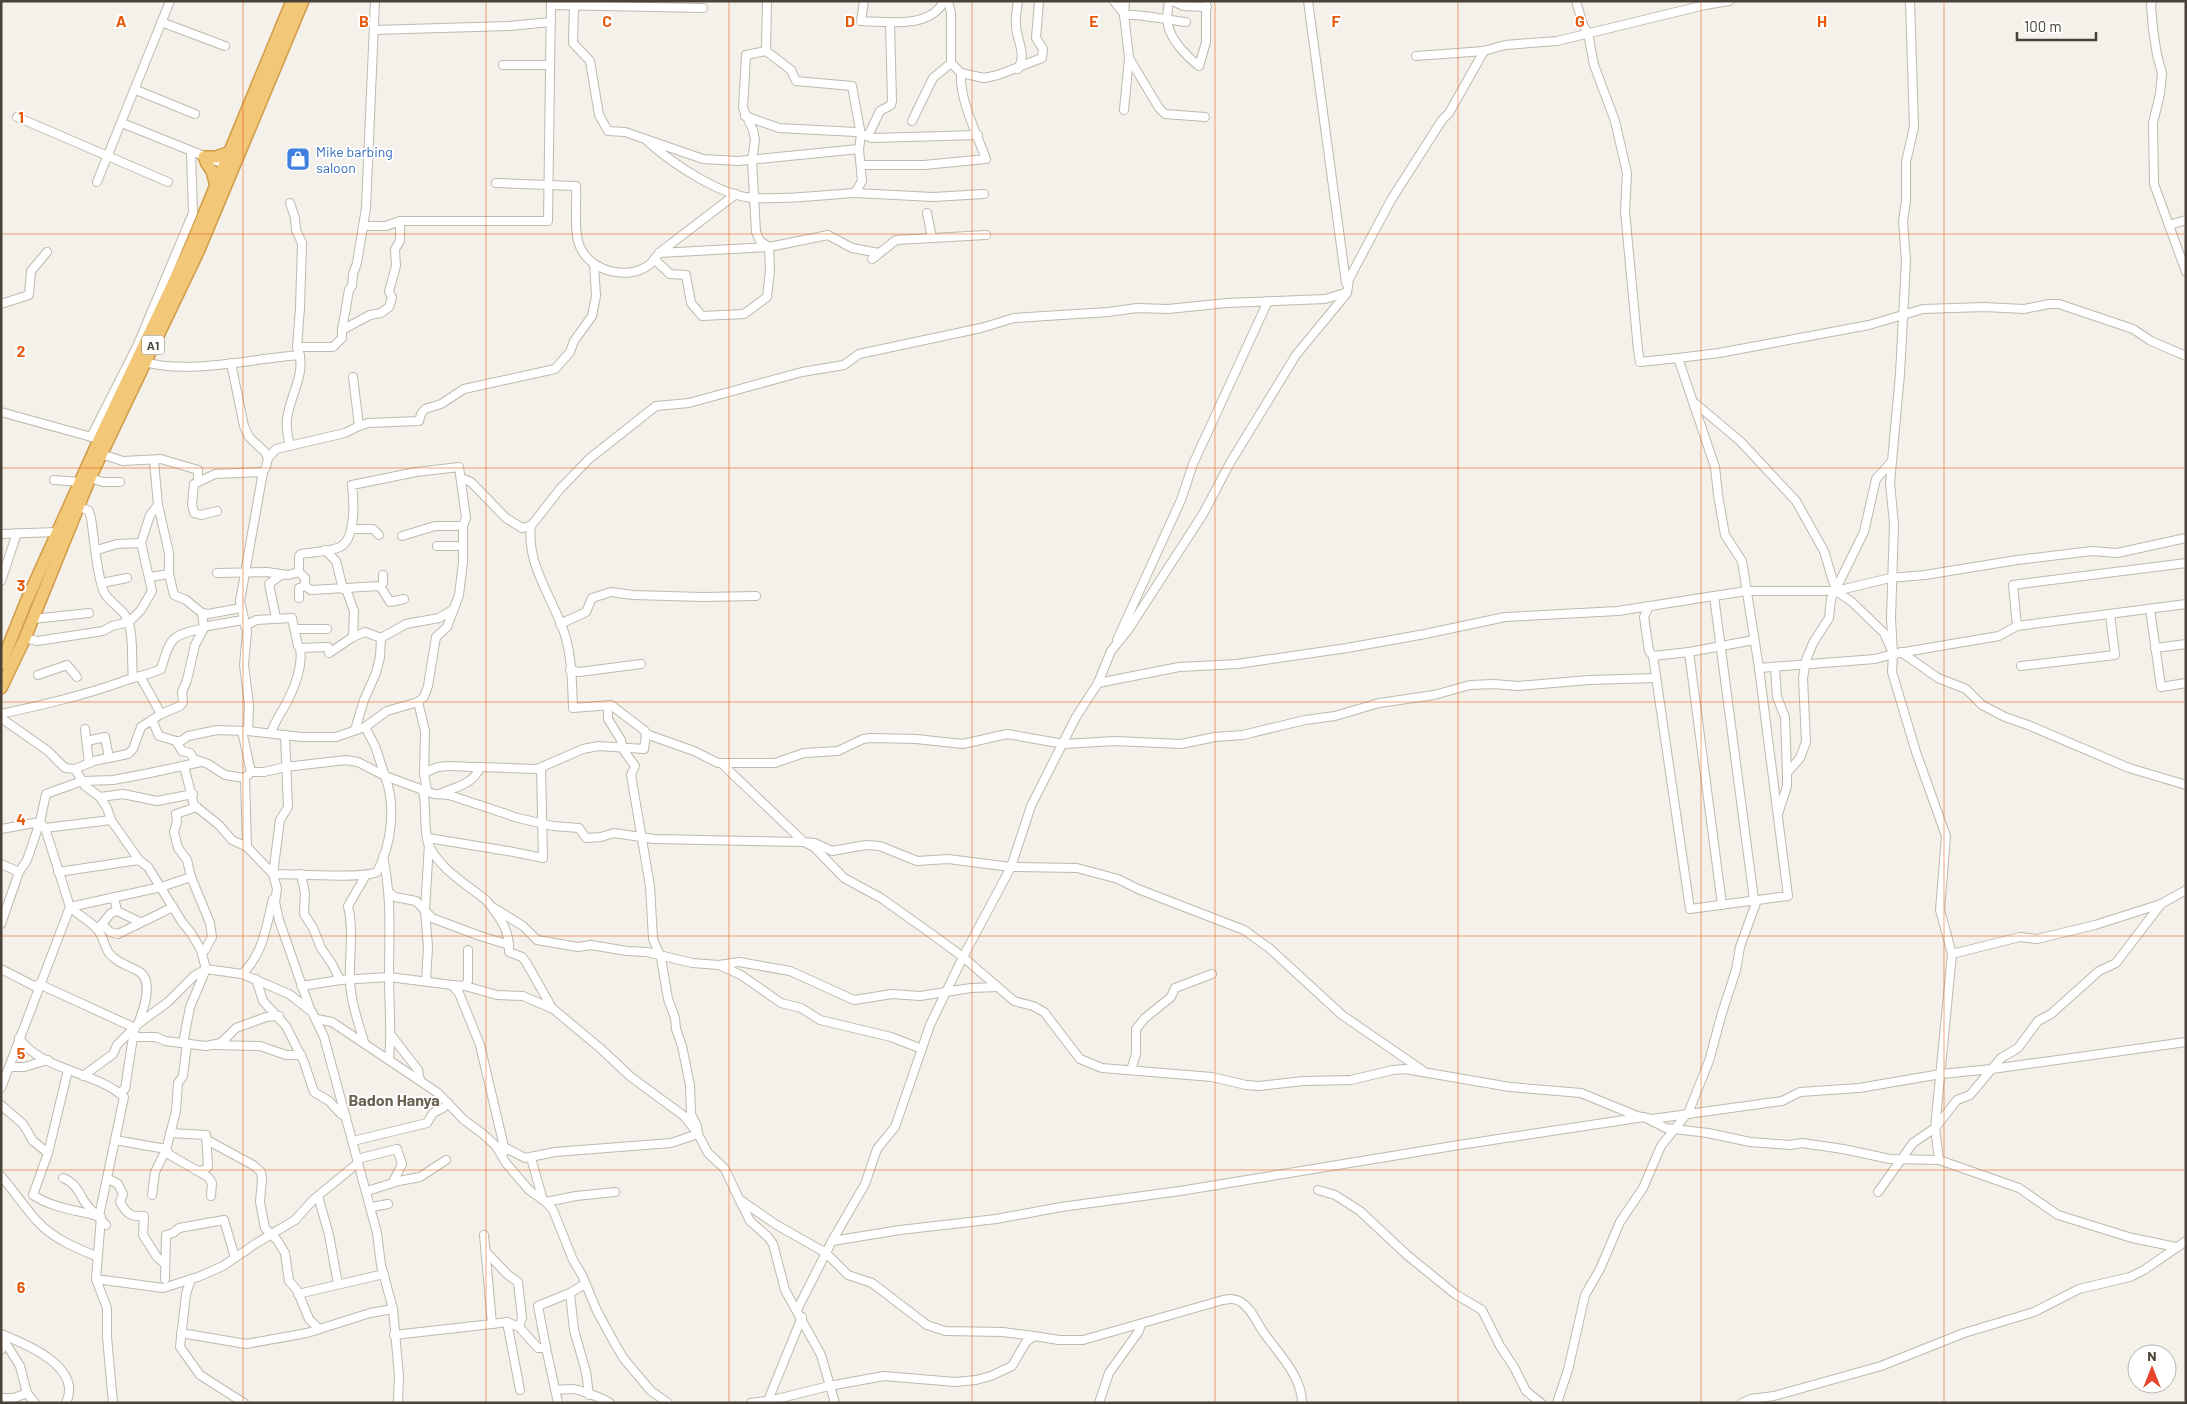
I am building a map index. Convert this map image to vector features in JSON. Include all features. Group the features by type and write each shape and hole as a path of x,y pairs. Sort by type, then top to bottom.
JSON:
{"highway":[{"name":"A1","path":"1,688 25,638 78,506 95,438 150,335 216,186 228,169 230,152 292,1"},
{"name":"A1","path":"1,664 57,532 101,454 198,252 228,169 303,1"},
{"path":"199,156 216,157 230,152"},
{"path":"199,156 212,171 216,186"}],"street":[{"path":"98,182 170,1"},
{"path":"145,362 160,367 231,363 333,347 342,338 363,226 368,180 375,1"},
{"path":"766,1 766,51"},
{"path":"864,1 861,21 890,22 920,20 934,13 946,1 951,13 951,63 961,73 984,78 1038,61 1044,56 1043,49 1036,38 1039,1"},
{"path":"1018,1 1017,39 1022,58 1018,68"},
{"path":"1114,1 1124,15"},
{"path":"1124,110 1129,58 1124,15 1125,1"},
{"path":"1169,1 1167,21 1172,36 1199,66 1206,42 1206,4 1179,5 1173,1"},
{"path":"1308,1 1347,293"},
{"path":"1576,1 1583,25 1588,33 1594,65 1615,121 1627,173 1625,211 1640,362 1719,353 1869,325 1922,310 1984,307 2024,309 2049,304 2059,304 2133,329 2151,341 2186,356"},
{"path":"1416,56 1484,51 1505,45 1557,41 1704,3 1729,1"},
{"path":"1910,1 1914,127 1906,162 1906,201 1903,221 1906,261 1900,374 1890,483 1894,524 1890,578 1897,653 1892,672 1916,752 1946,836 1940,910 1952,954 1935,1128 1939,1160"},
{"path":"2152,1 2153,29 2162,72 2160,94 2153,123 2154,184 2186,272"},
{"path":"363,226 386,226 400,221 548,221 551,3 703,8"},
{"path":"574,5 573,43 590,61 598,115 608,131 625,132 703,159 738,161 860,149"},
{"path":"934,13 951,13"},
{"path":"1124,15 1134,14 1167,21 1186,22"},
{"path":"161,22 225,46"},
{"path":"374,30 509,26 551,22"},
{"path":"855,193 862,181 860,149 864,134 880,111 891,105 892,101 890,22"},
{"path":"656,256 670,274 686,275 691,303 702,316 744,314 766,297 770,270 769,248 760,241 756,232 752,160 755,140 753,130 743,108 746,55 766,51 791,70 796,81 852,86 864,134"},
{"path":"1113,648 1128,630 1203,514 1230,463 1296,355 1347,293 1349,279 1391,200 1442,120 1449,113 1484,51"},
{"path":"1129,58 1159,108 1165,114 1205,117"},
{"path":"912,121 934,78 951,63"},
{"path":"503,65 550,65"},
{"path":"862,165 924,165 986,159 966,104 960,83 961,73"},
{"path":"136,90 195,114"},
{"path":"745,116 785,130 864,134 884,138 978,135"},
{"path":"17,117 168,182"},
{"path":"122,123 228,169"},
{"path":"645,139 660,153 693,175 736,194 754,198 855,193 933,197 984,194"},
{"path":"1,412 95,438 138,344 193,213 199,156"},
{"path":"496,183 576,186 578,242 586,256 594,264 615,273 633,272 649,265 656,256 736,194"},
{"path":"290,203 296,218 296,230 302,243 300,308 297,327 301,369 287,420 290,446"},
{"path":"927,213 932,238"},
{"path":"2169,225 2186,220"},
{"path":"342,330 370,315 381,313 389,307 392,298 389,291 396,266 395,250 400,241 400,221"},
{"path":"656,256 769,248 828,235 852,248 880,253"},
{"path":"872,259 896,240 986,235"},
{"path":"1,304 28,295 32,271 47,252"},
{"path":"247,848 248,775 245,731 249,705 245,672 247,644 241,608 245,572 263,472 268,458 276,450 345,433 359,426 419,421 424,409 441,404 464,390 555,369 570,352 574,342 592,316 596,296 594,264"},
{"path":"1347,293 1325,299 1268,301 1168,310 1137,308 1108,312 1014,318 981,328 859,354 844,365 802,372 689,403 656,406 589,459 560,489 531,526 530,540 537,569 560,624 568,649 574,708 608,705 629,717 646,734 694,751 713,762 775,763 804,753 838,751 862,739 872,738 916,739 963,744 1007,734 1064,744 1115,741 1171,745 1190,744 1215,737 1242,735 1305,720 1335,716 1379,704 1434,695 1458,687 1475,684 1518,686 1589,680 1656,678"},
{"path":"796,1310 832,1241 865,1184 877,1149 895,1127 930,1025 963,957 1011,867 1031,806 1076,717 1098,683 1181,500 1193,464 1268,301"},
{"path":"1648,606 1644,617 1649,651 1653,656 1690,909 1788,896 1759,668 1742,561 1725,535 1715,467 1695,403 1678,358"},
{"path":"231,363 244,426 250,438 265,452 268,458"},
{"path":"353,377 359,426"},
{"path":"1695,403 1740,441 1796,501 1824,551 1836,591 1852,602 1884,633 1897,653 1938,678 1966,689 1982,705 2005,717 2129,768 2186,785"},
{"path":"101,454 123,461 170,461 198,470 198,482"},
{"path":"154,460 158,505 169,553 169,574 174,595 186,600 202,613 208,614 241,608"},
{"path":"1787,773 1800,758 1806,742 1803,678 1805,664 1813,643 1829,618 1831,599 1864,532 1876,479 1892,462"},
{"path":"152,720 159,736 176,741 181,741 188,736 217,730 325,738 349,734 365,727 386,710 418,702 424,697 428,686 436,637 447,627 460,587 463,562 463,526 466,518 459,467 416,472 352,485 352,529 346,542 338,548 301,554 299,556 298,572 304,578 305,586 311,590 380,586"},
{"path":"212,512 200,515 194,513 192,489 198,482 215,474 263,472"},
{"path":"461,478 471,482 506,518 522,528 531,526"},
{"path":"54,480 120,482"},
{"path":"25,638 44,640 103,631 112,626 129,622 141,610 152,591 141,543 150,515 158,505"},
{"path":"78,506 89,511 102,583 108,599 122,611 129,622 132,639 131,661 136,677 161,714"},
{"path":"402,536 434,526 463,526"},
{"path":"352,529 373,529 379,535"},
{"path":"1,534 57,532"},
{"path":"1,581 17,533"},
{"path":"1098,683 1179,667 1237,664 1347,648 1505,617 1618,611 1746,591 1836,591 1890,578 2092,551 2117,553 2186,538"},
{"path":"97,550 117,544 141,543"},
{"path":"437,546 462,546"},
{"path":"325,550 336,560 344,589 354,611 353,637"},
{"path":"2017,626 2013,585 2186,563"},
{"path":"217,573 245,572 288,575 298,572"},
{"path":"150,577 169,574"},
{"path":"276,618 269,584 282,574"},
{"path":"380,586 383,583 383,575"},
{"path":"102,583 127,578"},
{"path":"299,598 298,588 305,586"},
{"path":"380,586 390,602 404,599"},
{"path":"560,624 586,612 592,598 611,592 633,595 703,597 756,596"},
{"path":"1557,1403 1568,1370 1585,1295 1600,1269 1620,1222 1643,1188 1661,1146 1689,1111 1709,1061 1736,970 1740,947 1755,900 1714,596"},
{"path":"1759,668 1875,659 1897,653 1999,636 2017,626 2186,604"},
{"path":"300,648 328,647 329,652 365,632 382,638 406,624 439,618 454,609"},
{"path":"2150,609 2161,687 2186,683"},
{"path":"33,618 89,613"},
{"path":"1,718 48,751 65,768 75,769 89,762 128,754 135,746 141,727 161,714 180,706 183,702 182,692 188,680 195,645 204,628 202,613"},
{"path":"1,714 99,690 136,677 149,675 161,668 170,642 175,637 207,626 244,623 291,614 302,658 289,700 274,722 271,733"},
{"path":"2021,666 2115,655 2110,614"},
{"path":"295,629 327,629"},
{"path":"356,730 364,700 376,672 382,638"},
{"path":"1653,656 1689,652 1754,640"},
{"path":"2155,648 2186,644"},
{"path":"1689,652 1722,905"},
{"path":"570,670 579,672 641,664"},
{"path":"38,675 67,665 77,677"},
{"path":"1775,667 1777,697 1785,717 1787,773 1787,786 1777,816"},
{"path":"418,702 425,730 424,796 428,841 425,911 428,947 426,980"},
{"path":"608,705 608,719 621,740 622,748 635,766 631,774 650,886 654,939 660,955 668,999 682,1046 690,1085 691,1114 697,1126 698,1134"},
{"path":"272,874 366,875 377,872 389,834 391,796 375,746 365,727"},
{"path":"85,729 89,762"},
{"path":"424,774 443,766 526,770 541,768 583,749 598,746 644,749 646,734"},
{"path":"272,874 280,820 288,807 285,735"},
{"path":"87,740 105,737 109,758"},
{"path":"176,741 182,751 190,753 194,759 208,764 225,775 248,775 285,767 346,760 358,762 385,776 424,790 542,824 579,828 586,838 601,837 614,833 642,838 804,842 815,843 832,851 866,845 880,846 917,861 948,859 1011,867 1076,868 1118,879 1244,930 1269,948 1342,1015 1425,1072"},
{"path":"1,924 19,872 27,860 42,825 46,794 82,781 113,780 200,762"},
{"path":"721,763 804,842 814,846 844,878 881,898 963,957 1014,1002 1033,1006 1044,1012 1080,1058 1102,1068 1212,1077 1259,1086 1304,1081 1351,1080 1399,1069 1510,1087 1581,1093 1644,1117 1666,1128 1708,1133 1750,1142 1790,1145 1802,1143 1843,1148 1890,1159 1939,1160 2019,1188 2058,1215 2108,1231 2176,1247"},
{"path":"184,766 193,794 194,804 219,825 232,840 247,848 272,874 277,889 275,902 279,920 301,986 317,1019 372,1207 381,1265 393,1309 398,1403"},
{"path":"440,794 470,782 480,767"},
{"path":"428,841 543,858 541,768"},
{"path":"75,769 82,781 100,797 108,808 111,820 139,860 148,867 192,933 206,969 190,1007 183,1076 178,1083 176,1112 166,1149 155,1172 152,1195"},
{"path":"100,797 123,794 157,801 193,794"},
{"path":"197,807 176,814 177,822 174,829 178,848 186,860 210,923 212,937 205,950 200,950"},
{"path":"1,829 111,820"},
{"path":"42,825 70,907 99,926 118,934 173,907"},
{"path":"428,841 452,874 490,905 510,938 509,952 522,957 526,962 552,1008"},
{"path":"383,857 389,892 391,1035 389,1059"},
{"path":"58,872 139,860"},
{"path":"1,864 19,872"},
{"path":"301,874 305,892 304,914 340,980"},
{"path":"364,1042 352,999 350,980 351,918 348,906 366,875"},
{"path":"70,907 161,887 191,877"},
{"path":"242,974 253,964 261,945 277,889"},
{"path":"1952,954 2020,937 2037,939 2095,925 2161,904 2186,890"},
{"path":"389,892 395,897 416,901 432,918 509,945"},
{"path":"114,897 117,910 140,922"},
{"path":"1878,1192 1913,1143 1935,1128 1957,1100 1970,1094 2001,1058 2018,1048 2038,1021 2051,1014 2099,970 2116,963 2161,904"},
{"path":"490,905 523,926 537,940 578,946 591,945 647,952 692,963 719,965 738,962 790,971 854,1000 892,994 920,996 971,988 997,987"},
{"path":"1,1088 70,907"},
{"path":"99,926 117,910"},
{"path":"99,926 109,952 124,966 139,971 143,976 147,994 146,1002 133,1037 125,1089 119,1093"},
{"path":"465,986 468,981 468,950"},
{"path":"719,965 741,974 781,1003 801,1008 820,1020 890,1037 922,1049"},
{"path":"83,1076 112,1054 117,1045 137,1026 168,1002 171,997 182,990 194,976 206,969 242,974 256,979 289,994 312,1012"},
{"path":"1,970 137,1026"},
{"path":"1131,1070 1136,1054 1136,1029 1171,997 1175,988 1212,974"},
{"path":"301,986 340,980 389,977 426,980 465,986 497,995 523,996 552,1008 632,1077 684,1116 698,1134 708,1153 725,1169 750,1221 768,1237 772,1244 785,1290 802,1317 821,1355 835,1403"},
{"path":"256,979 263,1001 279,1016 286,1026 300,1055 314,1092 329,1100 346,1117"},
{"path":"452,985 459,993 480,1045 508,1165"},
{"path":"213,1045 226,1039 236,1028 266,1017 279,1016"},
{"path":"317,1019 332,1022 420,1080 438,1093 464,1120 490,1140 529,1190 545,1201 553,1210 572,1258 597,1311 624,1359 651,1392 667,1403"},
{"path":"391,1035 418,1070 420,1080"},
{"path":"133,1037 156,1037 164,1041 206,1046 260,1046 286,1055 300,1055"},
{"path":"19,1038 29,1050 68,1070 108,1085 124,1098 100,1216 96,1256 96,1279 107,1308 107,1338 113,1403"},
{"path":"832,1241 900,1230 996,1219 1078,1204 1180,1191 1458,1145 1644,1117 1652,1119 1684,1116 1782,1101 1800,1092 1859,1088 1940,1074 1992,1069 2186,1042"},
{"path":"9,1067 24,1067 48,1060"},
{"path":"68,1070 48,1154 33,1195 66,1210 75,1209 100,1216"},
{"path":"353,1141 427,1123 433,1113 448,1103"},
{"path":"1,1105 23,1124 33,1141 48,1154"},
{"path":"170,1133 206,1135 208,1167 212,1183 211,1196"},
{"path":"504,1147 525,1158 531,1158 555,1152 671,1143 698,1134"},
{"path":"115,1140 166,1149 170,1155 208,1177 212,1183"},
{"path":"207,1140 227,1149 258,1168 262,1179 260,1202 266,1228 285,1253 289,1281 298,1294 309,1320 319,1328"},
{"path":"96,1279 163,1288 223,1266 295,1220 318,1196 357,1161 397,1149 402,1164 393,1182"},
{"path":"531,1158 545,1201"},
{"path":"367,1191 393,1182 420,1177 446,1160"},
{"path":"196,1170 202,1172 208,1167"},
{"path":"1,1176 39,1222 53,1235 96,1256"},
{"path":"63,1178 71,1181 85,1202 100,1216 106,1225"},
{"path":"107,1178 118,1184 124,1194 120,1202 125,1211 133,1217 144,1216 144,1235 157,1257 165,1264"},
{"path":"1318,1190 1335,1195 1360,1211 1455,1294 1482,1310 1526,1391 1541,1403"},
{"path":"545,1201 556,1198 615,1192"},
{"path":"318,1196 329,1235 338,1284"},
{"path":"739,1199 775,1224 826,1253 848,1275 872,1283 918,1320 937,1330 1004,1332 1059,1340 1083,1340 1223,1300 1235,1299 1240,1301 1252,1313 1264,1333 1278,1349 1297,1382 1302,1403"},
{"path":"372,1207 388,1204"},
{"path":"165,1279 166,1235 173,1233 179,1228 224,1220 235,1258"},
{"path":"484,1236 492,1324"},
{"path":"1742,1403 1751,1399 1774,1396 1881,1366 1964,1333 2034,1312 2079,1289 2130,1277 2144,1270 2186,1241"},
{"path":"485,1250 508,1276 518,1282 522,1318 519,1327"},
{"path":"298,1294 384,1274"},
{"path":"191,1279 186,1294 180,1347 200,1375 244,1403"},
{"path":"558,1403 538,1306 570,1293 585,1284"},
{"path":"570,1293 574,1330 586,1372 589,1395"},
{"path":"181,1333 246,1344 307,1333 370,1313 393,1309"},
{"path":"768,1402 802,1317"},
{"path":"507,1322 520,1390"},
{"path":"394,1335 507,1322 519,1327 538,1348 546,1348"},
{"path":"1099,1403 1109,1373 1139,1331 1141,1324"},
{"path":"751,1403 768,1402 829,1386 884,1376 955,1382 976,1380 991,1376 1012,1366 1026,1342 1034,1336"},
{"path":"3,1341 20,1366 27,1393 35,1403"},
{"path":"3,1341 34,1348 62,1370 67,1381 69,1396 66,1403"},
{"path":"555,1390 573,1389 610,1403"},
{"path":"1,1398 14,1398 27,1393"}],"place":[{"name":"Mike barbing saloon","path":"298,159"}],"district":[{"name":"Badon Hanya","path":"394,1099"}]}
